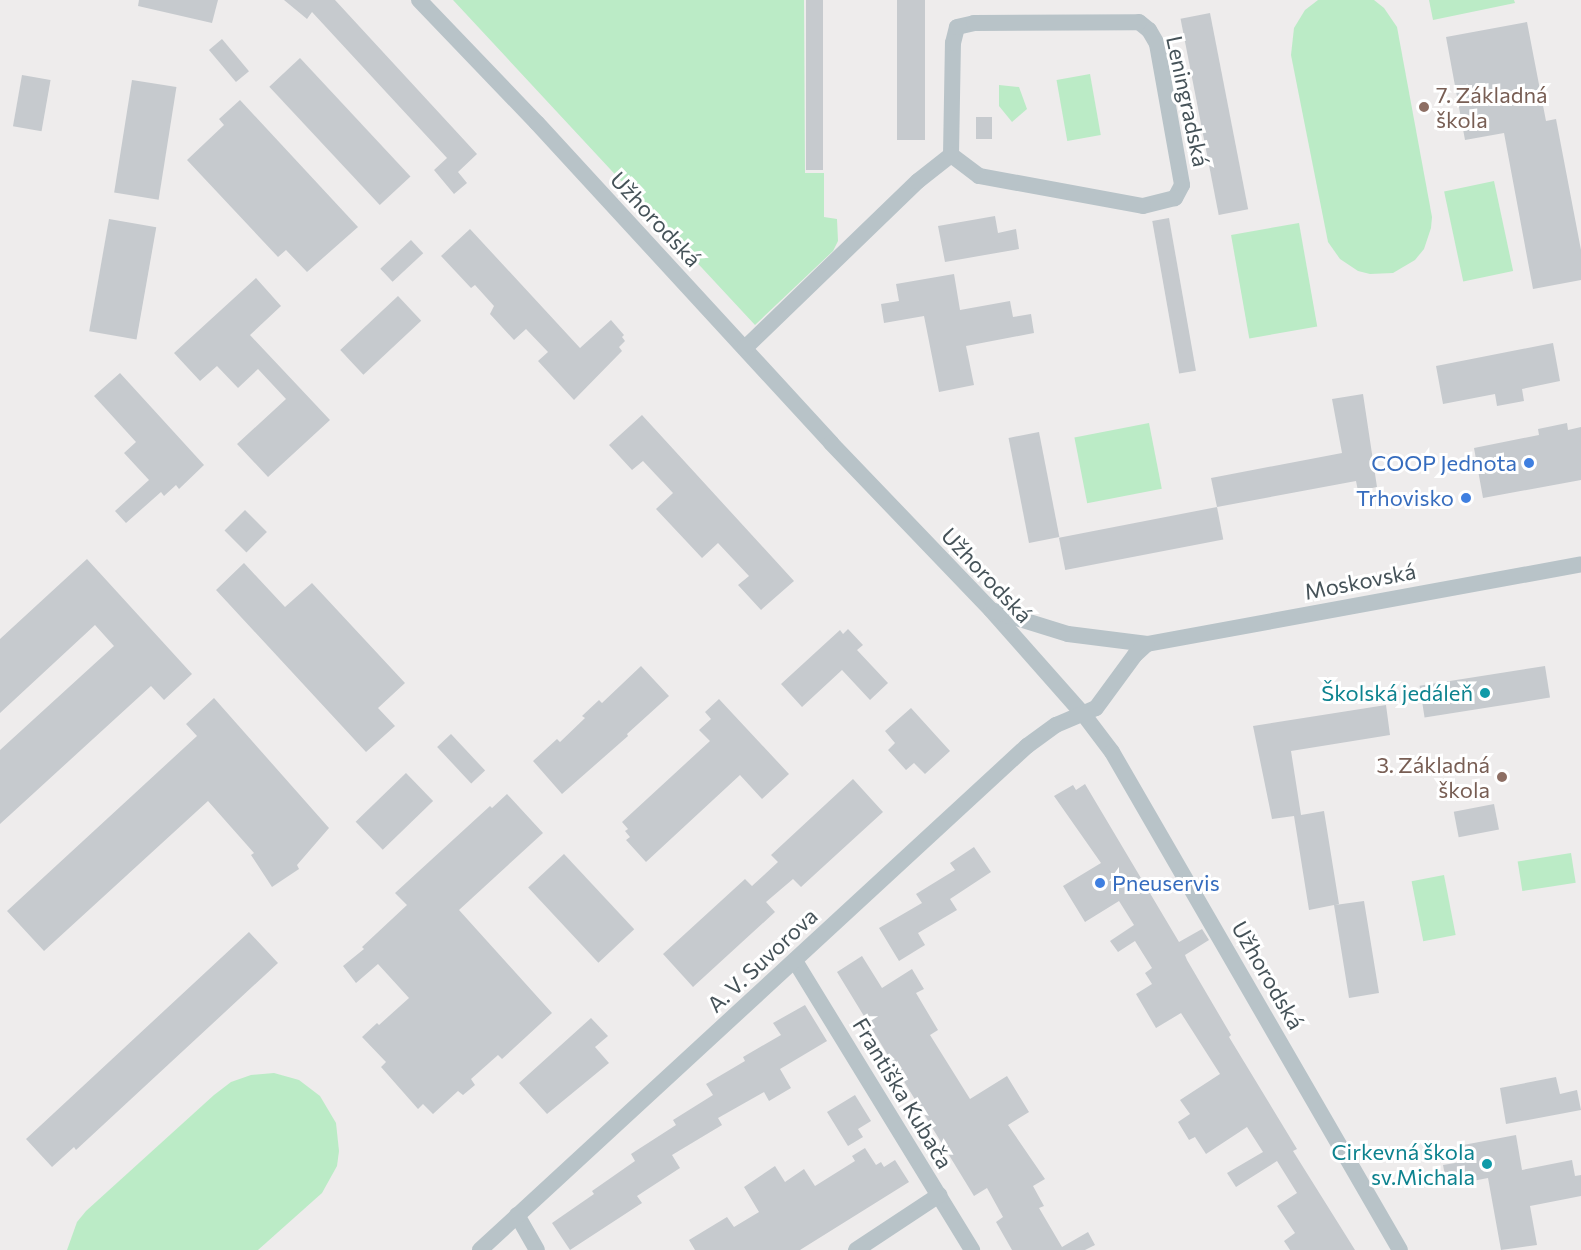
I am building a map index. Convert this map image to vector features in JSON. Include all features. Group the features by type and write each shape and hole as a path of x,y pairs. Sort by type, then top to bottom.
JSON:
{"street":[{"name":"Užhorodská","path":"419,0 430,6 831,443 991,610 1084,715 1112,752 1400,1250"},
{"name":"Leningradská","path":"1139,22 1149,30 1157,44 1182,185 1175,198 1143,207 979,176 951,156 953,43 957,27 974,23 1139,22"},
{"path":"745,348 918,181 951,156"},
{"name":"Moskovská","path":"991,610 1068,634 1147,644 1581,564"},
{"path":"1084,715 1096,708 1135,655 1147,644"},
{"name":"A. V. Suvorova","path":"480,1250 1027,746 1056,725 1084,715"},
{"name":"Františka Kubača","path":"795,960 972,1250"},
{"path":"856,1250 939,1195"},
{"path":"517,1215 537,1250"}],"green space":[{"path":"453,0 804,0 805,173 824,173 824,217 837,219 838,241 833,251 755,325"},
{"path":"1318,0 1374,0 1384,8 1397,27 1432,217 1424,249 1415,260 1393,273 1370,274 1358,271 1340,259 1328,242 1291,55 1294,28 1305,10"},
{"path":"1429,0 1514,0 1515,3 1433,20"},
{"path":"1090,74 1101,135 1067,141 1057,80"},
{"path":"999,85 1019,87 1027,109 1012,122 999,106"},
{"path":"1494,181 1513,271 1463,282 1444,192"},
{"path":"1299,223 1317,326 1249,338 1231,235"},
{"path":"1149,423 1162,489 1087,503 1074,438"},
{"path":"1571,853 1576,883 1522,891 1518,861"},
{"path":"1444,875 1456,935 1423,941 1412,881"},
{"path":"274,1073 299,1080 320,1096 336,1123 339,1151 337,1166 322,1193 258,1250 67,1250 77,1222 86,1211 214,1095 231,1082 251,1075"}],"building":[{"path":"139,0 218,0 212,23 138,6"},
{"path":"284,0 335,0 477,154 458,172 467,183 454,194 434,170 447,158 312,12 307,19"},
{"path":"806,0 823,0 823,170 806,170"},
{"path":"897,0 925,0 925,140 897,140"},
{"path":"1210,13 1248,209 1219,215 1181,19"},
{"path":"1527,22 1546,121 1556,119 1581,250 1581,280 1533,289 1504,133 1465,140 1446,37"},
{"path":"222,39 249,71 236,82 209,50"},
{"path":"300,58 410,176 380,205 269,87"},
{"path":"22,75 51,80 42,131 13,126"},
{"path":"132,80 176,87 159,200 114,193"},
{"path":"240,100 358,227 307,272 286,250 278,257 187,160 224,125 219,119"},
{"path":"976,117 992,117 992,139 976,139"},
{"path":"995,216 998,233 1016,229 1019,249 945,262 938,226"},
{"path":"1169,218 1196,371 1179,374 1152,221"},
{"path":"109,219 156,227 136,340 89,331"},
{"path":"470,229 580,348 611,320 624,335 622,337 625,341 619,347 622,351 574,400 538,361 548,352 526,329 514,340 490,314 494,306 475,285 471,288 441,256"},
{"path":"411,240 423,253 393,282 380,269"},
{"path":"954,274 960,310 1010,301 1013,317 1031,314 1034,333 966,346 974,385 939,392 924,316 884,323 881,304 899,301 896,284"},
{"path":"256,278 281,306 250,335 330,420 268,477 237,444 286,399 258,369 238,388 217,366 200,381 174,353"},
{"path":"398,296 421,321 363,375 340,350"},
{"path":"1553,343 1560,381 1522,389 1524,401 1497,406 1495,394 1443,404 1436,366"},
{"path":"120,373 204,465 179,489 176,485 164,496 161,492 126,523 115,511 149,480 124,453 136,442 94,396"},
{"path":"1363,394 1377,487 1358,491 1356,481 1217,507 1211,478 1342,453 1332,399"},
{"path":"642,415 794,581 761,610 738,585 749,576 718,543 702,558 656,509 673,493 643,461 632,470 609,445"},
{"name":"COOP Jednota","path":"1567,423 1568,430 1581,427 1581,480 1483,498 1474,448 1539,435 1538,429"},
{"path":"1039,432 1059,537 1029,543 1009,438"},
{"path":"1217,507 1223,539 1065,570 1059,538"},
{"path":"245,510 267,532 246,552 224,531"},
{"path":"87,559 192,674 164,700 151,686 0,824 0,750 114,646 95,625 0,713 0,639"},
{"path":"244,563 285,607 312,583 405,683 378,708 395,726 366,752 216,590"},
{"path":"848,629 863,645 857,650 888,683 870,700 842,670 802,707 781,684 840,630 843,634"},
{"path":"641,666 669,696 627,734 628,736 562,794 533,761 557,739 560,742 585,718 582,716 599,700 602,703"},
{"name":"Školská jedáleň","path":"1545,666 1550,698 1425,717 1420,686"},
{"path":"214,698 329,828 297,865 299,869 272,887 251,855 254,853 208,801 44,951 7,911 197,736 186,724"},
{"path":"719,699 789,774 762,799 740,775 646,862 626,840 630,837 625,831 628,829 622,822 710,741 699,730 711,719 705,712"},
{"path":"1386,705 1390,735 1291,751 1301,815 1324,811 1339,904 1335,905 1364,901 1379,993 1349,998 1334,905 1309,910 1294,816 1272,819 1253,726"},
{"path":"911,708 950,751 925,774 914,763 906,770 888,750 895,743 885,731"},
{"path":"451,734 485,771 471,784 437,747"},
{"path":"406,773 433,801 383,850 356,822"},
{"path":"853,779 883,812 801,887 793,879 766,902 775,912 693,987 663,954 745,879 752,886 764,875 778,862 771,855"},
{"path":"1085,784 1179,942 1202,929 1209,940 1185,955 1187,960 1231,1035 1229,1037 1297,1149 1293,1151 1355,1250 1290,1250 1284,1241 1295,1233 1277,1206 1297,1193 1277,1161 1236,1187 1227,1173 1263,1152 1247,1127 1206,1154 1195,1137 1189,1140 1178,1122 1190,1114 1180,1100 1220,1074 1181,1013 1156,1028 1136,994 1152,984 1145,973 1152,968 1135,941 1118,952 1110,941 1134,925 1119,901 1085,922 1063,886 1101,863 1054,796 1073,785 1076,790"},
{"path":"507,794 543,833 459,910 552,1013 502,1059 498,1055 471,1079 475,1085 463,1095 458,1091 433,1114 423,1104 418,1109 381,1067 386,1062 362,1037 409,998 378,964 356,983 343,966 364,949 362,947 407,905 395,893 490,806 492,808"},
{"path":"1494,804 1499,830 1459,837 1454,812"},
{"path":"974,847 991,872 950,899 957,910 918,933 925,945 899,961 879,928 922,903 916,894 955,870 950,863"},
{"path":"564,854 634,929 598,963 528,887"},
{"path":"249,932 278,963 76,1150 74,1147 52,1167 26,1139"},
{"path":"862,956 882,988 912,969 924,989 916,993 938,1030 930,1035 970,1099 1007,1076 1029,1112 1008,1125 1045,1179 1033,1186 1044,1206 1039,1208 1062,1247 1088,1232 1095,1245 1085,1250 1012,1250 996,1222 1003,1217 987,1188 974,1196 837,972"},
{"path":"805,1005 827,1041 780,1069 791,1088 769,1101 764,1092 718,1118 722,1125 672,1155 680,1168 637,1196 642,1203 570,1250 552,1223 594,1194 592,1191 635,1161 631,1154 676,1125 673,1120 713,1095 706,1084 745,1061 743,1057 781,1035 773,1023"},
{"path":"591,1018 608,1036 595,1047 609,1063 547,1114 519,1083"},
{"path":"1556,1077 1560,1094 1577,1090 1581,1110 1506,1124 1500,1088"},
{"path":"855,1095 871,1121 858,1129 863,1137 848,1146 827,1112"},
{"name":"Cirkevná škola sv.Michala","path":"1516,1135 1522,1170 1572,1160 1575,1176 1581,1175 1581,1196 1530,1206 1537,1245 1501,1250 1488,1178 1447,1186 1443,1165 1461,1162 1458,1146"},
{"path":"865,1148 876,1165 881,1162 884,1167 895,1160 909,1182 800,1250 695,1250 689,1240 727,1217 734,1227 759,1212 744,1187 775,1166 785,1182 804,1169 815,1186 855,1161 852,1156"}],"place":[{"name":"7. Základná škola","path":"1424,107"},
{"name":"COOP Jednota","path":"1529,463"},
{"name":"Trhovisko","path":"1466,498"},
{"name":"Školská jedáleň","path":"1485,693"},
{"name":"3. Základná škola","path":"1502,777"},
{"name":"Pneuservis","path":"1100,883"},
{"name":"Cirkevná škola sv.Michala","path":"1487,1164"}]}
